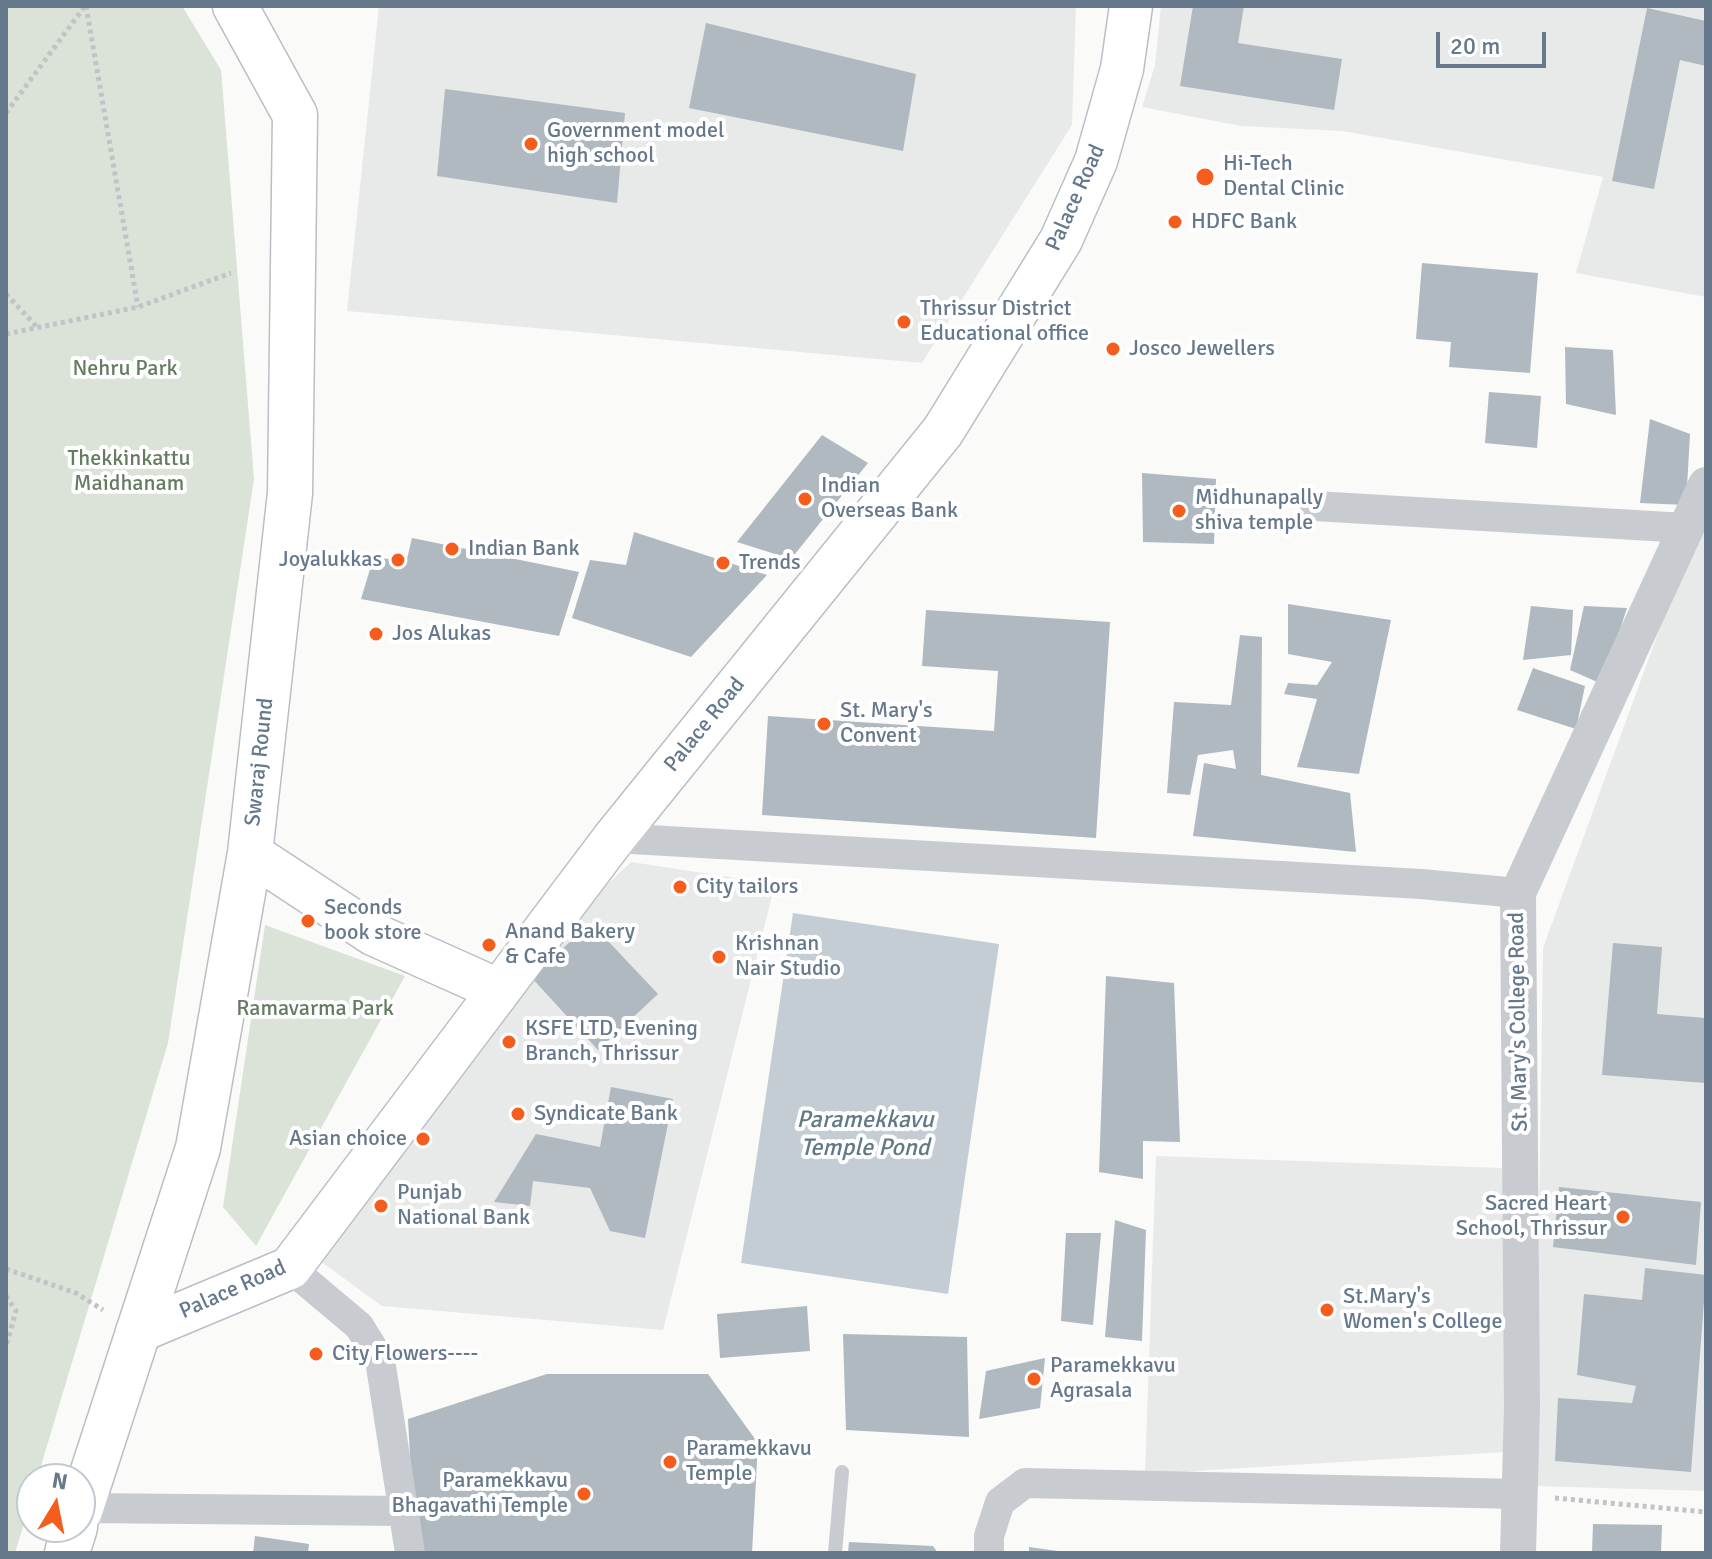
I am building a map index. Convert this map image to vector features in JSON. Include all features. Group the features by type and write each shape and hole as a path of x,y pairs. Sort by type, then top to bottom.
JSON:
{"main road":[{"name":"Swaraj Round","path":"95,1463 198,1148 250,853 290,493 295,115 235,6"},
{"name":"Palace Road","path":"137,1332 290,1268 614,838 943,431 1061,240 1096,161 1122,69 1131,6"},
{"path":"250,853 373,934 498,990"}],"street":[{"name":"St. Mary's College Road","path":"1518,1553 1522,1408 1518,893 1695,529 1706,485"},
{"path":"1315,506 1695,529"},
{"path":"614,838 1421,884 1518,893"},
{"path":"290,1268 359,1326 380,1360 410,1553"},
{"path":"989,1553 989,1536 1000,1502 1025,1483 1518,1494"},
{"path":"96,1510 404,1511"}],"lane":[{"path":"835,1553 842,1472"}],"path":[{"path":"6,113 85,6"},
{"path":"85,6 138,307"},
{"path":"6,334 138,307 231,273"},
{"path":"6,294 37,327"},
{"path":"6,1269 76,1293 137,1332"},
{"path":"6,1296 16,1311 6,1346"},
{"path":"1518,1494 1706,1512"}],"shaded area":[{"path":"379,6 1076,6 1072,125 922,363 347,311"},
{"path":"1161,6 1706,6 1706,297 1576,273 1603,177 1343,131 1241,126 1142,107 1155,65"},
{"name":"Sacred Heart School, Thrissur","path":"1696,529 1706,531 1706,1491 1535,1486 1543,948"},
{"path":"631,862 775,884 663,1330 382,1306 320,1261 559,930"},
{"name":"St.Mary's Women's College","path":"1156,1156 1503,1168 1505,1452 1145,1474"}],"green space":[{"name":"Thekkinkattu Maidhanam","path":"6,6 182,6 221,70 254,479 168,1043 42,1463 16,1463 18,1543 15,1553 6,1553"},
{"name":"Ramavarma Park","path":"265,925 405,976 256,1246 223,1207"}],"water":[{"name":"Paramekkavu Temple Pond","path":"793,913 999,944 948,1294 741,1263"}],"building":[{"path":"1193,6 1244,6 1238,43 1342,59 1334,110 1180,86"},
{"path":"1647,8 1706,21 1706,66 1680,60 1654,189 1612,181"},
{"path":"706,23 916,74 903,151 689,108"},
{"name":"Government model high school","path":"445,89 625,113 617,203 437,176"},
{"path":"1422,263 1538,273 1530,373 1449,367 1451,342 1416,339"},
{"path":"1565,347 1613,350 1616,415 1566,404"},
{"path":"1489,392 1541,396 1537,448 1485,443"},
{"path":"1650,419 1690,434 1686,505 1640,503"},
{"path":"822,435 868,463 791,559 737,542"},
{"name":"Midhunapally shiva temple","path":"1142,473 1216,479 1214,544 1143,542"},
{"path":"634,532 767,575 691,657 572,618 590,560 626,565"},
{"path":"412,538 579,572 559,636 361,599 374,556 406,563"},
{"path":"1288,604 1391,620 1359,774 1297,767 1317,699 1284,694 1288,683 1317,685 1332,662 1288,654"},
{"path":"1531,606 1573,610 1571,655 1523,660"},
{"path":"1584,606 1627,608 1602,684 1570,670"},
{"name":"St. Mary's Convent","path":"926,610 1110,622 1096,838 762,815 768,716 994,731 998,671 922,666"},
{"path":"1240,635 1262,637 1261,775 1350,793 1356,852 1193,836 1204,763 1236,769 1233,750 1198,755 1190,795 1167,793 1174,702 1231,705"},
{"path":"1533,668 1585,686 1576,729 1517,710"},
{"path":"591,923 658,994 598,1050 531,977"},
{"path":"1613,943 1662,947 1657,1014 1706,1018 1706,1083 1602,1075"},
{"path":"1106,976 1174,983 1180,1142 1143,1141 1143,1179 1099,1172"},
{"path":"611,1087 673,1099 645,1238 610,1231 590,1188 533,1181 530,1206 494,1202 536,1134 600,1147"},
{"path":"1559,1187 1701,1202 1696,1265 1553,1247"},
{"path":"1115,1220 1146,1230 1142,1341 1105,1337"},
{"path":"1066,1233 1101,1233 1093,1325 1061,1321"},
{"path":"1645,1268 1706,1275 1691,1472 1555,1461 1558,1398 1632,1403 1636,1386 1577,1375 1584,1294 1642,1300"},
{"path":"807,1306 810,1351 720,1358 717,1314"},
{"path":"843,1334 967,1337 969,1437 846,1430"},
{"path":"1045,1358 1040,1408 979,1419 986,1371"},
{"name":"Paramekkavu Bhagavathi Temple","path":"547,1374 708,1374 758,1443 752,1553 418,1553 415,1546 408,1419"},
{"path":"1593,1524 1662,1525 1661,1553 1592,1553"},
{"path":"255,1536 309,1544 308,1553 253,1553"},
{"path":"849,1542 933,1546 938,1553 848,1553"},
{"path":"1029,1547 1058,1551 1058,1553 1029,1553"}],"place":[{"name":"Government model high school","path":"531,144"},
{"name":"Hi-Tech Dental Clinic","path":"1205,177"},
{"name":"HDFC Bank","path":"1175,222"},
{"name":"Thrissur District Educational office","path":"904,322"},
{"name":"Josco Jewellers","path":"1113,349"},
{"name":"Indian Overseas Bank","path":"805,499"},
{"name":"Midhunapally shiva temple","path":"1179,511"},
{"name":"Indian Bank","path":"452,549"},
{"name":"Joyalukkas","path":"398,560"},
{"name":"Trends","path":"723,563"},
{"name":"Jos Alukas","path":"376,634"},
{"name":"St. Mary's Convent","path":"824,724"},
{"name":"City tailors","path":"680,887"},
{"name":"Seconds book store","path":"308,921"},
{"name":"Anand Bakery & Cafe","path":"489,945"},
{"name":"Krishnan Nair Studio","path":"719,957"},
{"name":"KSFE LTD, Evening Branch, Thrissur","path":"509,1042"},
{"name":"Syndicate Bank","path":"518,1114"},
{"name":"Asian choice","path":"423,1139"},
{"name":"Punjab National Bank","path":"381,1206"},
{"name":"Sacred Heart School, Thrissur","path":"1623,1217"},
{"name":"St.Mary's Women's College","path":"1327,1310"},
{"name":"City Flowers----","path":"316,1354"},
{"name":"Paramekkavu Agrasala","path":"1034,1379"},
{"name":"Paramekkavu Temple","path":"670,1462"},
{"name":"Paramekkavu Bhagavathi Temple","path":"584,1494"}],"park label":[{"name":"Nehru Park","path":"125,369"}]}
